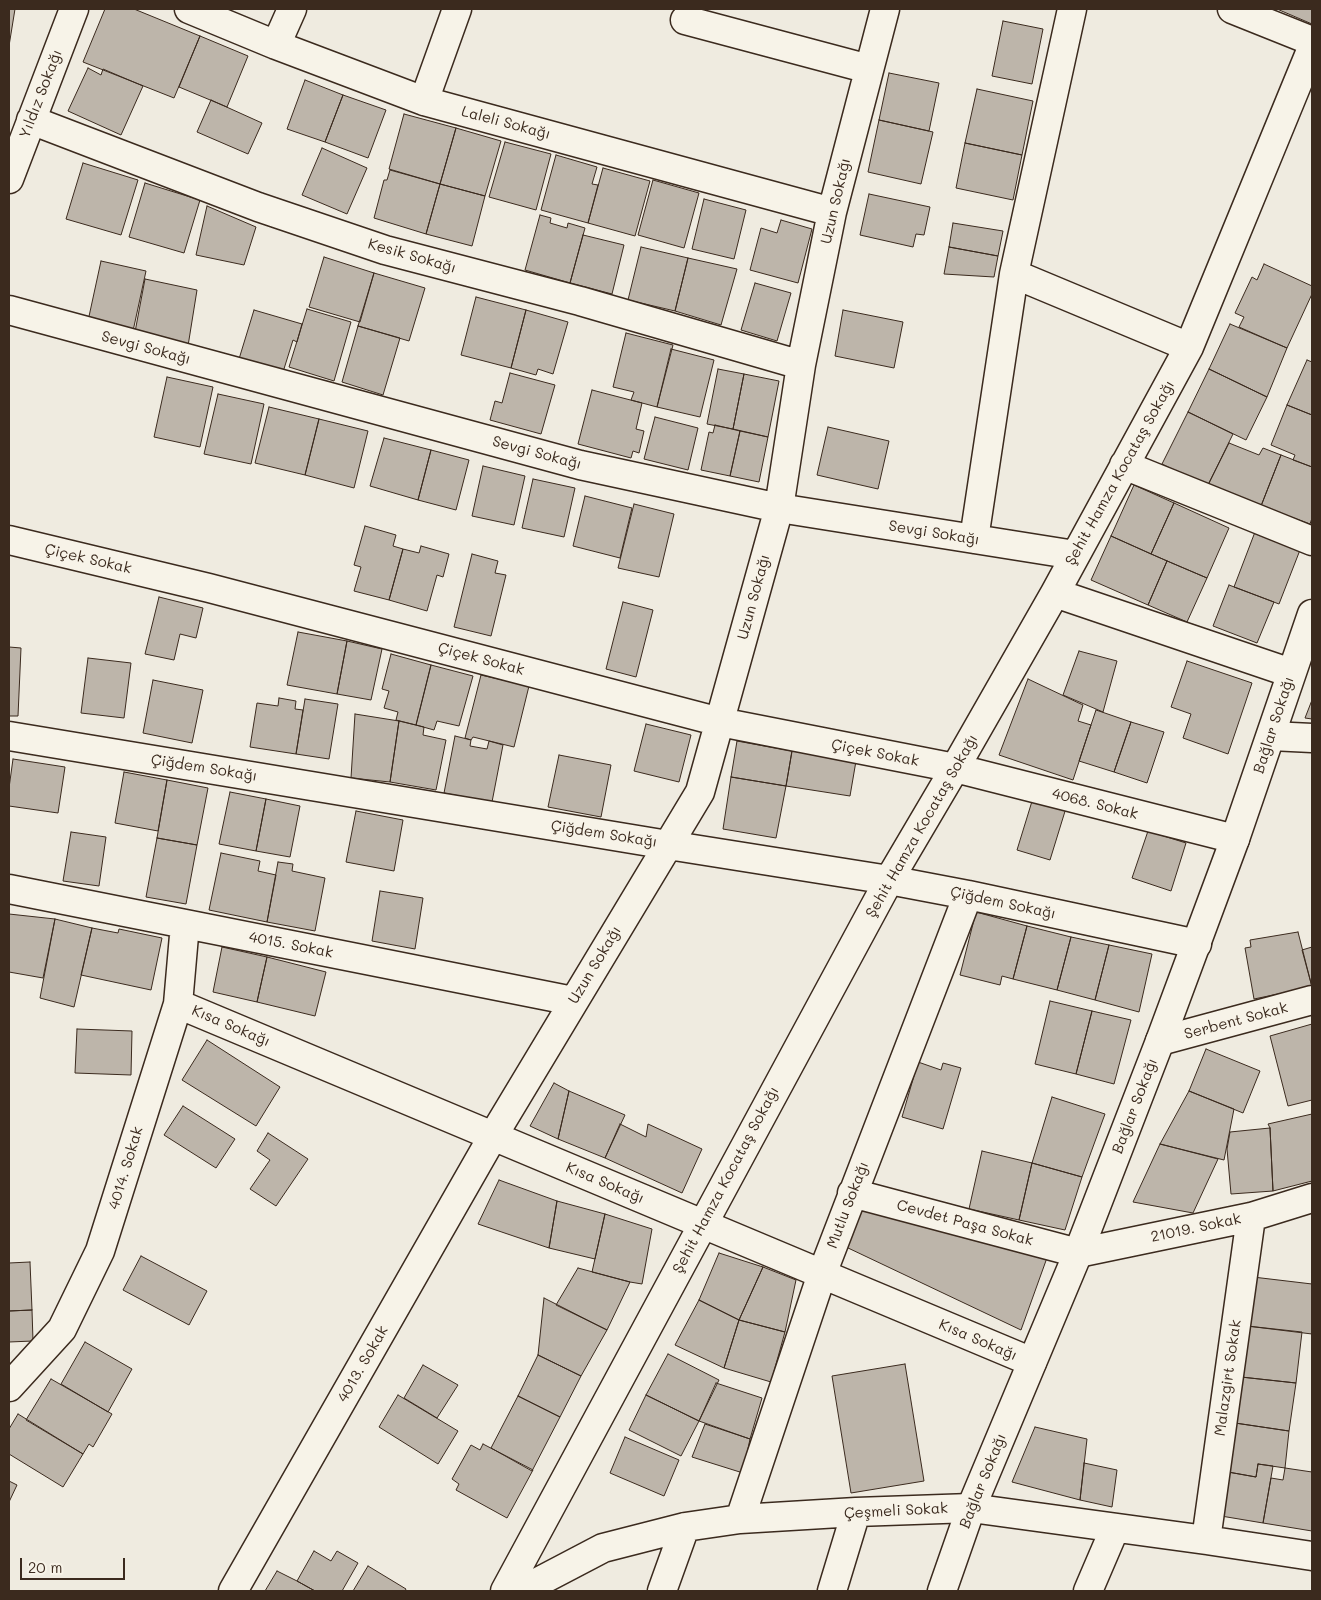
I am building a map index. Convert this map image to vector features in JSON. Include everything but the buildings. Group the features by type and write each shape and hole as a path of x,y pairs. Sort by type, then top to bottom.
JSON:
{"street":[{"name":"Yıldız Sokağı","path":"9,179 74,9"},
{"name":"Laleli Sokağı","path":"189,9 276,45 424,101 832,212"},
{"path":"276,45 292,9"},
{"path":"424,101 457,9"},
{"name":"Uzun Sokağı","path":"493,1136 700,792 779,508 801,365 832,212 885,9"},
{"path":"974,539 1014,274 1072,9"},
{"path":"1236,9 1312,41"},
{"path":"686,20 870,69"},
{"name":"Şehit Hamza Kocataş Sokağı","path":"505,1591 889,880 1055,593 1190,347 1312,48"},
{"name":"Kesik Sokağı","path":"32,120 258,207 385,250 580,301 801,365"},
{"path":"1014,274 1190,347"},
{"name":"Sevgi Sokağı","path":"9,310 580,465 779,508 1075,555"},
{"path":"1124,465 1312,541"},
{"name":"Çiçek Sokak","path":"9,540 209,588 720,722 955,768"},
{"path":"1055,593 1292,673"},
{"name":"Bağlar Sokağı","path":"942,1591 971,1508 1078,1253 1197,944 1312,614"},
{"name":"Çiğdem Sokağı","path":"9,736 889,880 1197,944"},
{"path":"1271,736 1312,738"},
{"name":"4068. Sokak","path":"955,768 1235,839"},
{"name":"4015. Sokak","path":"9,889 573,1001"},
{"name":"Mutlu Sokağı","path":"740,1519 822,1274 968,895"},
{"name":"4014. Sokak","path":"9,1388 62,1329 100,1251 178,1004 185,924"},
{"name":"Serbent Sokak","path":"1160,1041 1312,1000"},
{"name":"Kısa Sokağı","path":"178,1004 1032,1362"},
{"name":"4013. Sokak","path":"233,1591 493,1136"},
{"name":"Cevdet Paşa Sokak","path":"852,1193 1078,1253"},
{"name":"21019. Sokak","path":"1078,1253 1251,1217 1312,1198"},
{"name":"Malazgirt Sokak","path":"1206,1540 1251,1217"},
{"name":"Çeşmeli Sokak","path":"521,1591 603,1548 684,1527 740,1519 856,1512 971,1508 1312,1556"},
{"path":"832,1591 856,1512"},
{"path":"662,1591 684,1527"},
{"path":"1088,1591 1115,1528"}]}
